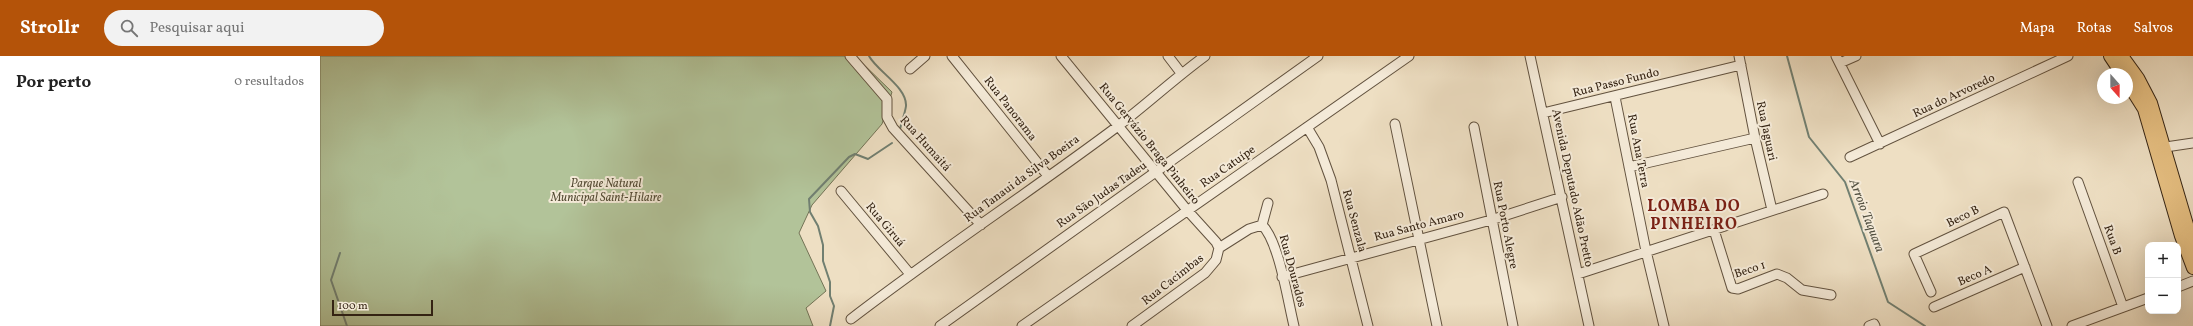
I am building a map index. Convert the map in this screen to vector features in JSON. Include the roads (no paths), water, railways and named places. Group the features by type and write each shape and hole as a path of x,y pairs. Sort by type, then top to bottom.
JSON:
{"main road":[{"path":"2110,56 2118,68"},
{"path":"2122,56 2138,78 2151,104 2181,236 2193,268"},
{"path":"2133,92 2144,109 2161,147 2193,245"}],"street":[{"name":"Rua Humaitá","path":"850,56 886,99 887,117 893,128 981,224"},
{"path":"910,69 925,56"},
{"name":"Rua Panorama","path":"952,56 1048,176"},
{"name":"Rua Gervázio Braga Pinheiro","path":"1061,56 1187,210 1216,242 1219,248"},
{"path":"1168,56 1181,73"},
{"name":"Rua Tanaui da Silva Boeira","path":"851,319 910,274 1118,125 1181,73 1205,56"},
{"name":"Rua São Judas Tadeu","path":"940,326 1318,56"},
{"name":"Rua Catuípe","path":"1022,326 1409,56"},
{"name":"Avenida Deputado Adão Pretto","path":"1530,56 1562,198 1588,326"},
{"path":"1856,56 1838,60 1880,144"},
{"name":"Rua do Arvoredo","path":"1850,157 2068,56"},
{"name":"Rua Passo Fundo","path":"1543,113 1615,97 1740,61"},
{"name":"Rua Jaguari","path":"1740,61 1755,138 1772,210"},
{"name":"Rua Ana Terra","path":"1615,97 1646,251 1664,326"},
{"path":"1396,124 1437,326"},
{"name":"Rua Senzala","path":"1307,126 1319,147 1331,180 1368,326"},
{"name":"Rua Porto Alegre","path":"1474,128 1513,326"},
{"path":"1629,167 1755,138"},
{"path":"2161,147 2193,143"},
{"name":"Rua B","path":"2078,182 2123,307"},
{"name":"Rua Giruá","path":"841,191 910,274"},
{"path":"1578,274 1823,194"},
{"name":"Rua Santo Amaro","path":"1282,277 1420,238 1491,220 1562,198"},
{"path":"1219,248 1249,229 1262,225 1268,203"},
{"name":"Beco B","path":"1931,292 1914,254 2001,212 2006,214 2025,267"},
{"name":"Rua Dourados","path":"1262,225 1268,230 1276,250 1294,326"},
{"name":"Beco 1","path":"1714,230 1732,288 1738,289 1776,274 1786,278 1802,290 1831,295"},
{"name":"Rua Cacimbas","path":"1135,325 1205,273 1216,260 1219,248"},
{"path":"2025,267 2047,326"},
{"name":"Beco A","path":"1934,307 2025,267"},
{"path":"2181,286 2193,281"},
{"path":"2072,326 2145,299"}],"waterway":[{"path":"869,56 897,86 905,99 906,106 900,130"},
{"name":"Arroio Taquara","path":"1787,56 1809,137 1845,182 1888,302 1925,326"},
{"path":"830,326 834,306 830,296 830,282 823,261 823,245 818,226 810,212 809,199 849,157 855,154 868,159 892,143"},
{"path":"340,253 331,280 347,326"}],"district":[{"name":"LOMBA DO PINHEIRO","path":"1694,216"}],"park label":[{"name":"Parque Natural Municipal Saint-Hilaire","path":"606,191"}]}
